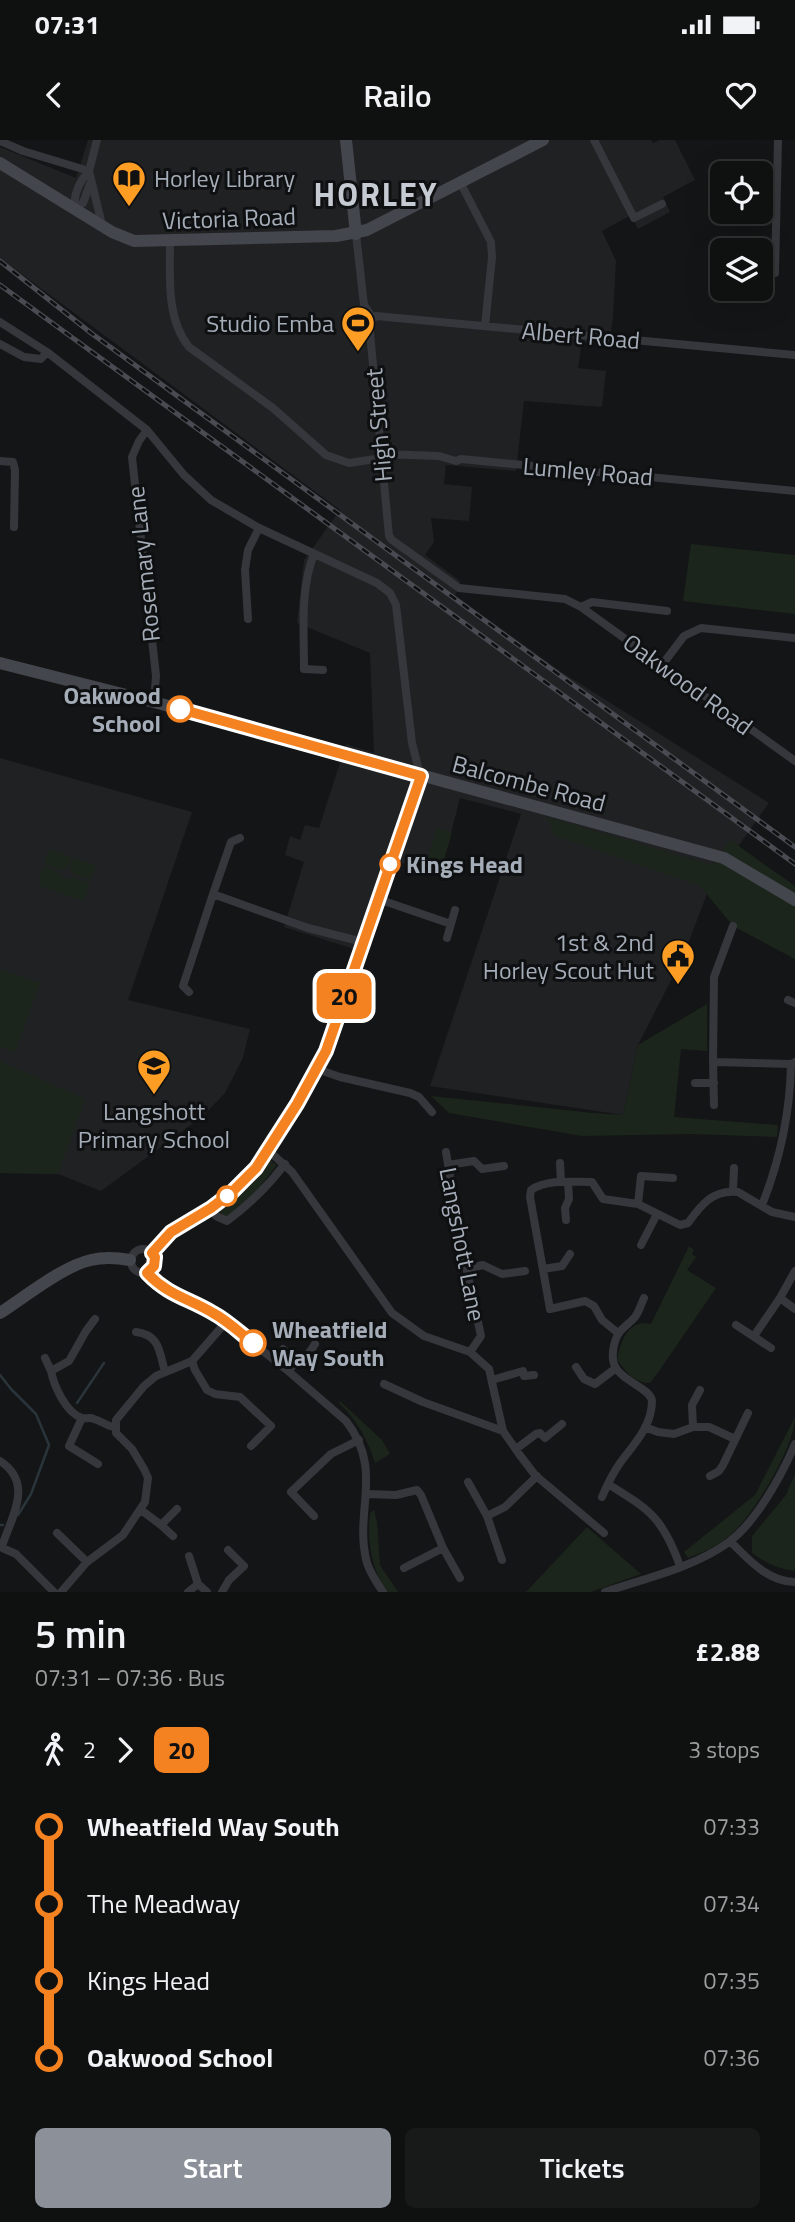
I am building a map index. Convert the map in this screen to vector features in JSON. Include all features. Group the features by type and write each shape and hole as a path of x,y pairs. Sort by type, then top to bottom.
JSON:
{"street":[{"path":"97,140 89,171 103,227"},
{"path":"346,140 356,234"},
{"name":"Victoria Road","path":"0,163 103,227 134,241 336,236 356,234 393,217 543,140"},
{"path":"594,140 636,222 662,204"},
{"path":"775,273 778,140"},
{"path":"0,141 23,151 89,171"},
{"path":"89,171 81,180 74,198 75,208 83,203 91,182"},
{"path":"460,182 491,242 485,326"},
{"name":"High Street","path":"356,234 364,305 370,319 388,528 392,540 459,588 565,599 581,607"},
{"name":"Lumley Road","path":"170,241 173,307 179,335 189,347 273,408 333,458 349,463 382,456 442,456 450,460 795,491"},
{"name":"Albert Road","path":"370,319 376,316 795,355"},
{"path":"0,322 47,352 147,430 197,488 211,500 259,528 377,583 390,593 397,605 414,774 407,814 326,1051 269,1151 250,1176 211,1208 177,1227 152,1253"},
{"path":"0,344 30,358 41,359 47,352"},
{"name":"Rosemary Lane","path":"147,430 139,440 132,457 156,685 153,702"},
{"path":"0,461 13,462 15,470 9,515 13,527"},
{"path":"248,619 245,570 248,550 259,528"},
{"path":"314,554 308,569 304,610 304,669 323,670"},
{"path":"581,607 592,602 667,611"},
{"name":"Oakwood Road","path":"581,607 795,761"},
{"path":"662,665 684,636 701,628 795,638"},
{"name":"Balcombe Road","path":"0,663 153,702 724,858 795,900"},
{"path":"186,989 213,894 235,840"},
{"path":"213,894 308,928 363,942"},
{"path":"378,899 451,924"},
{"path":"447,938 455,910"},
{"path":"714,1105 714,977 733,926"},
{"path":"713,1062 793,1063 779,1160 762,1205"},
{"path":"317,1069 410,1093 419,1097 432,1112"},
{"path":"695,1083 714,1083"},
{"path":"269,1151 285,1164 392,1313 424,1336 470,1352"},
{"name":"Langshott Lane","path":"446,1152 466,1269 481,1336 470,1352 489,1369 503,1431 516,1449 537,1476 604,1533"},
{"path":"448,1165 474,1161 482,1169 504,1166"},
{"path":"559,1163 569,1199 565,1208 566,1220"},
{"path":"211,1208 216,1216 228,1221 249,1205 285,1164"},
{"path":"733,1191 734,1168"},
{"path":"638,1204 641,1176 673,1178"},
{"path":"618,1333 602,1320 594,1306 585,1301 551,1309 530,1197 534,1187 564,1182 592,1182 603,1199 638,1204 680,1225 686,1225 708,1199 733,1191 779,1214 795,1217"},
{"path":"641,1245 657,1214"},
{"path":"147,1273 154,1266 155,1257 149,1250 141,1249 134,1252 130,1260 136,1272 147,1273 174,1295 204,1307 226,1322 346,1421 359,1440 366,1466 367,1494 363,1534 367,1565 383,1592"},
{"path":"543,1269 562,1266 570,1254"},
{"path":"0,1313 73,1266 92,1259 130,1260"},
{"path":"466,1269 483,1265 502,1274 525,1271"},
{"path":"754,1336 795,1271"},
{"path":"602,1497 645,1427 652,1396 629,1382 616,1368 612,1358 618,1333 636,1316 644,1298"},
{"path":"780,1298 795,1309"},
{"path":"51,1371 69,1361 83,1328 95,1319"},
{"path":"61,1592 88,1562 123,1535 145,1502 148,1478 140,1460 116,1433 116,1420 132,1399 156,1376 192,1362 226,1322"},
{"path":"736,1325 771,1348"},
{"path":"136,1332 146,1333 154,1339 164,1372"},
{"path":"287,1370 306,1356 315,1344"},
{"path":"283,1349 298,1362"},
{"path":"45,1359 53,1382 64,1401 82,1418 92,1418 114,1427"},
{"path":"192,1362 207,1390 215,1394 240,1397 271,1426 251,1446"},
{"path":"576,1367 584,1380 595,1384 616,1368"},
{"path":"492,1380 523,1371 524,1376 534,1375"},
{"path":"384,1384 423,1402 503,1431"},
{"path":"693,1427 692,1401 700,1390"},
{"path":"710,1476 723,1465 748,1413"},
{"path":"82,1418 69,1446 98,1464"},
{"path":"516,1449 536,1434 540,1433 545,1438 562,1424"},
{"path":"645,1427 674,1434 693,1427 709,1427 735,1439"},
{"path":"313,1516 291,1492 331,1454 359,1440"},
{"path":"605,1592 700,1559 730,1541 764,1502 795,1444"},
{"path":"0,1461 10,1467 17,1477 20,1491 1,1547 16,1554 54,1592"},
{"path":"486,1516 505,1507 537,1476"},
{"path":"468,1482 486,1516 502,1560"},
{"path":"608,1484 641,1505 660,1522 680,1566"},
{"path":"367,1494 396,1495 417,1490 443,1548 460,1578"},
{"path":"141,1510 173,1536"},
{"path":"161,1525 177,1510"},
{"path":"57,1533 88,1562"},
{"path":"730,1541 753,1564 780,1581 795,1582"},
{"path":"404,1568 443,1548"},
{"path":"222,1592 229,1580 244,1566 228,1550"},
{"path":"189,1556 198,1584 207,1592"},
{"path":"188,1592 198,1584"}],"shaded area":[{"path":"88,140 651,140 653,143 675,140 695,180 663,197 670,212 638,229 631,215 602,231 616,261 609,346 582,342 578,368 606,371 602,407 524,401 516,471 446,465 444,484 472,487 469,521 431,518 434,542 425,555 460,581 455,596 560,671 769,803 710,886 683,957 638,1045 623,1115 430,1086 521,814 460,798 440,876 400,862 367,953 284,927 304,862 285,855 290,836 300,840 305,825 319,828 346,744 374,753 370,653 297,623 304,560 340,510 0,258 0,147 76,178"},
{"path":"691,544 795,555 795,614 683,601"},
{"name":"Oakwood School","path":"0,758 192,812 128,1000 250,1029 243,1058 225,1093 203,1116 101,1191 58,1174 0,1173"},
{"path":"547,817 712,865 730,840 795,886 795,959 733,926 700,886 554,835"},
{"path":"437,828 452,833 440,872 425,867"},
{"path":"49,849 71,857 68,867 61,870 44,864"},
{"path":"73,858 96,865 91,880 73,874 70,868"},
{"path":"43,867 60,873 66,880 72,877 90,883 84,901 40,886 39,878"},
{"path":"0,969 40,983 15,1052 0,1047"},
{"path":"707,1004 707,1051 681,1049 674,1117 778,1125 777,1137 691,1134 582,1136 449,1113 431,1096 623,1115 638,1045"},
{"path":"0,1061 85,1099 58,1174 0,1173"},
{"path":"270,1160 277,1165 254,1194 227,1217 223,1216 221,1209 249,1186"},
{"path":"689,1246 696,1257 687,1270 716,1288 650,1383 639,1381 627,1372 617,1359 621,1345 631,1328 643,1323 651,1324"},
{"path":"340,1401 382,1440 390,1454 375,1463 361,1431"},
{"path":"795,1417 788,1446 780,1464 748,1516 727,1538 688,1558 684,1552 755,1495"},
{"path":"795,1474 795,1571 772,1565 752,1553 752,1536 786,1495"},
{"path":"374,1510 380,1565 398,1592 387,1592 371,1554 370,1513"},
{"path":"587,1527 641,1574 591,1592 526,1592"}],"waterway":[{"path":"77,1403 104,1363"},
{"path":"0,1375 36,1414 49,1445 31,1494 18,1515"}],"railway":[{"path":"0,261 91,333 795,847"},
{"path":"0,285 795,864"}],"bus line":[{"name":"20","path":"180,709 421,776 326,1051 317,1069 269,1151 256,1168 211,1208 177,1227 152,1253 155,1257 154,1266 147,1273 158,1283 174,1295 216,1314 253,1343"}],"place":[{"name":"Horley Library","path":"129,208"},
{"name":"Studio Emba","path":"358,353"},
{"name":"Oakwood School","path":"180,709"},
{"name":"Kings Head","path":"390,864"},
{"name":"1st & 2nd Horley Scout Hut","path":"678,986"},
{"name":"Langshott Primary School","path":"154,1096"},
{"name":"Wheatfield Way South","path":"253,1343"}],"district":[{"name":"HORLEY","path":"376,194"}]}
